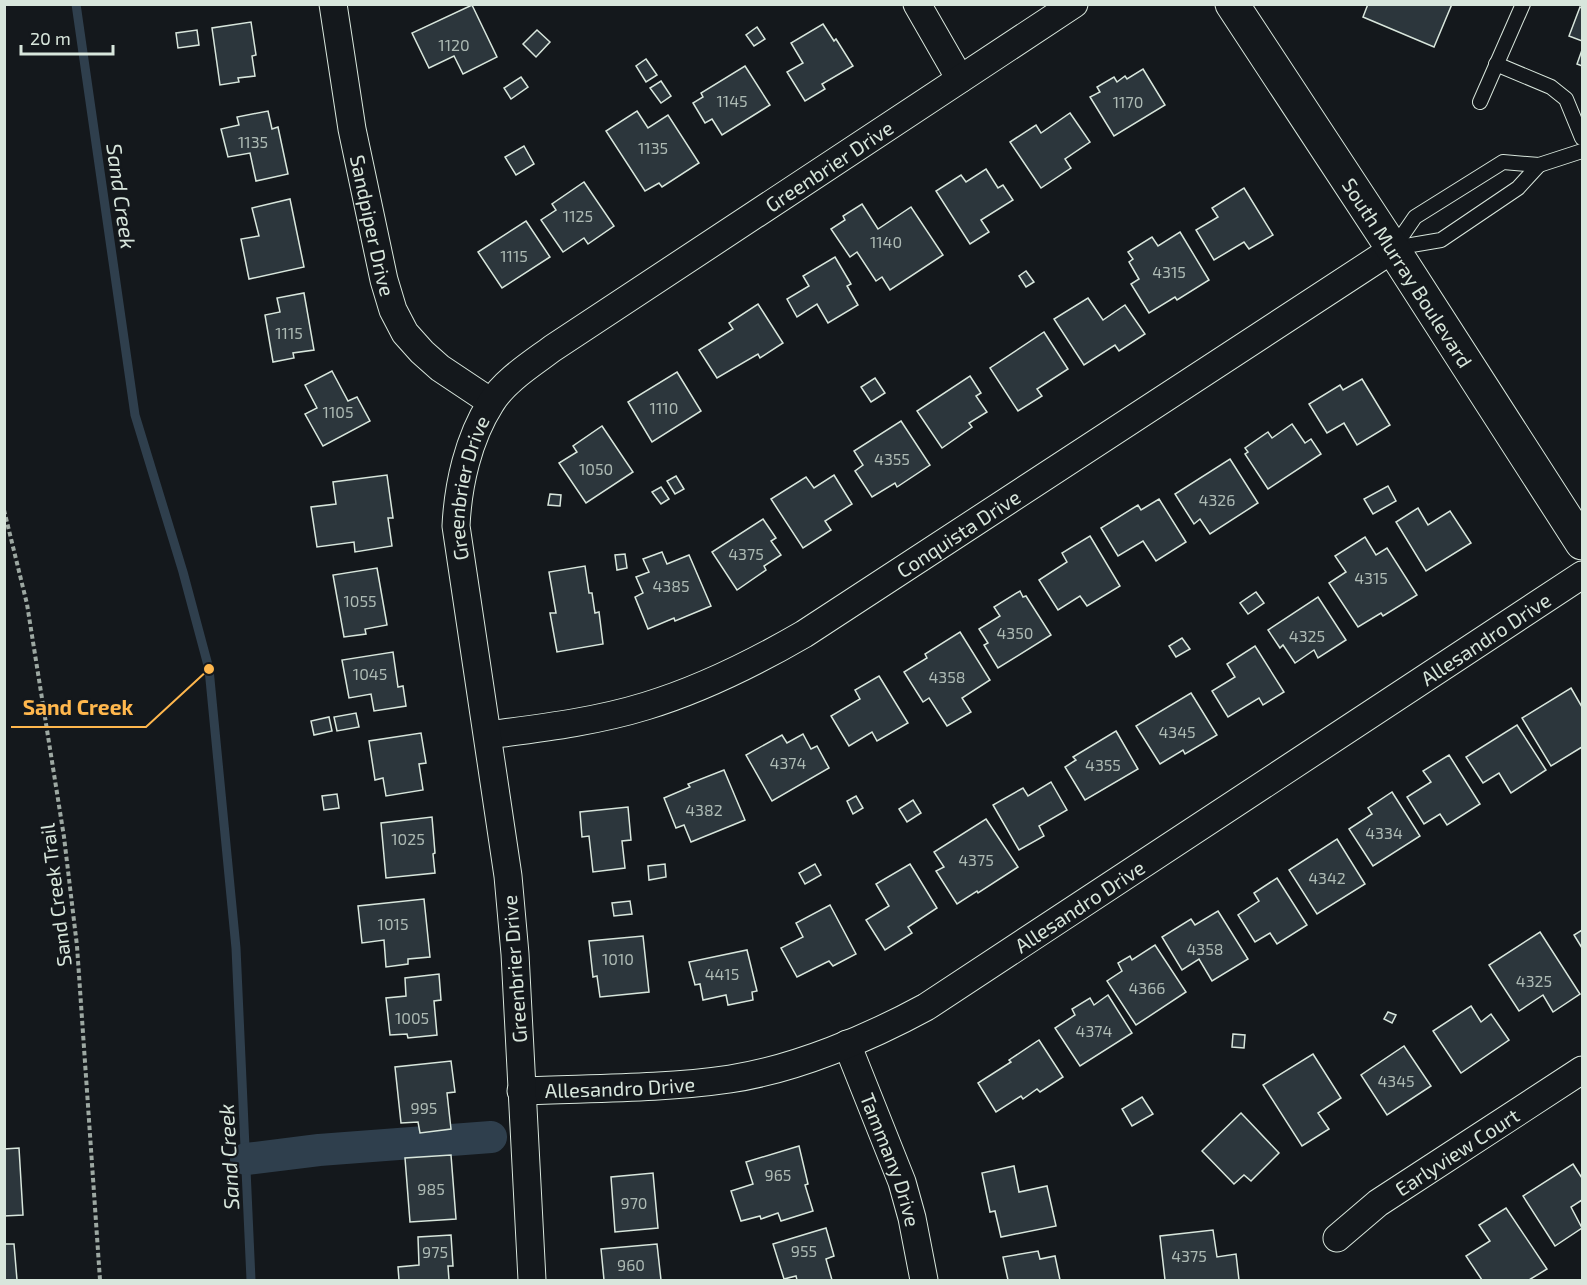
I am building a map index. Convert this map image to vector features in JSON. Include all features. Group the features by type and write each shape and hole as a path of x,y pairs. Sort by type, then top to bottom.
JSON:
{"main road":[{"name":"South Murray Boulevard","path":"1232,4 1582,543"}],"street":[{"name":"Sandpiper Drive","path":"333,4 352,129 384,280 393,310 405,333 422,352 440,368 491,402"},
{"path":"917,4 960,79"},
{"name":"Greenbrier Drive","path":"532,1281 510,898 456,526 457,500 463,470 476,435 491,402 516,376 553,348 1074,4"},
{"name":"Conquista Drive","path":"488,735 568,724 646,706 758,661 804,634 1393,249"},
{"name":"Allesandro Drive","path":"521,1091 696,1083 732,1079 807,1059 891,1026 926,1007 1582,575"},
{"name":"Tammany Drive","path":"847,1044 902,1182 912,1218 924,1281"},
{"name":"Earlyview Court","path":"1337,1238 1378,1203 1582,1070"}],"lane":[{"path":"1480,102 1523,4"},
{"path":"1496,64 1551,87 1566,99 1582,138"},
{"path":"1393,249 1415,216 1503,162 1539,165 1582,151"},
{"path":"1393,249 1441,240 1518,188 1539,165"}],"path":[{"name":"Sand Creek Trail","path":"4,510 27,604 64,837 77,946 100,1281"}],"building":[{"path":"1368,4 1452,4 1434,47 1363,17"},
{"path":"472,5 497,57 463,74 454,56 429,68 412,33"},
{"path":"1580,7 1582,8 1582,41 1569,36"},
{"path":"251,22 256,55 252,56 255,76 238,78 239,82 220,85 212,28"},
{"path":"823,24 834,41 836,39 853,66 822,84 825,89 805,101 787,72 803,63 791,43"},
{"path":"757,27 765,39 754,46 746,35"},
{"path":"197,30 199,45 178,48 176,33"},
{"path":"537,30 550,42 536,57 523,44"},
{"path":"1582,50 1582,66 1577,64"},
{"path":"646,59 657,75 646,82 636,66"},
{"path":"745,66 770,105 722,135 712,119 705,123 693,103 703,97 701,93"},
{"path":"1143,69 1165,105 1114,136 1090,97 1100,92 1097,87 1114,77 1117,82"},
{"path":"521,77 528,87 511,99 504,88"},
{"path":"661,81 671,96 661,103 650,88"},
{"path":"268,111 272,129 278,127 288,174 256,181 250,153 228,157 221,129 239,125 237,117"},
{"path":"637,111 648,128 668,115 699,163 662,187 659,183 645,191 606,131"},
{"path":"1070,113 1090,142 1065,159 1071,168 1041,188 1010,142 1036,125 1041,133"},
{"path":"524,146 534,164 516,175 505,157"},
{"path":"986,169 998,188 1003,185 1013,200 981,220 989,232 970,244 936,191 961,175 966,182"},
{"path":"584,182 614,226 588,244 584,238 563,252 541,220 556,210 552,204"},
{"path":"1244,188 1273,235 1249,249 1244,242 1214,260 1196,230 1218,217 1212,208"},
{"path":"290,199 304,267 249,279 241,239 259,236 252,208"},
{"path":"862,204 878,229 911,207 943,255 890,290 882,277 876,281 857,252 850,257 831,229 845,220 843,216"},
{"path":"526,221 550,257 502,288 478,252"},
{"path":"1180,232 1209,280 1177,300 1175,297 1149,313 1131,284 1139,279 1129,262 1133,259 1128,252 1152,237 1158,246"},
{"path":"835,257 851,284 847,286 858,305 828,323 817,304 797,317 787,299 809,286 803,276"},
{"path":"1026,271 1034,282 1026,287 1019,276"},
{"path":"304,293 314,350 293,353 294,358 273,362 265,315 280,312 277,298"},
{"path":"1088,298 1103,320 1125,305 1145,334 1119,351 1115,345 1084,365 1054,319"},
{"path":"758,304 783,343 760,358 758,354 717,378 699,350 733,329 729,323"},
{"path":"1044,332 1068,369 1037,389 1042,396 1018,411 990,368"},
{"path":"332,371 348,401 357,397 370,421 323,446 305,414 317,408 305,385"},
{"path":"677,372 701,411 652,442 628,402"},
{"path":"970,376 981,393 976,396 987,412 969,423 972,427 942,448 917,411"},
{"path":"875,378 885,393 871,402 861,387"},
{"path":"1362,379 1390,425 1357,445 1344,423 1327,433 1309,404 1340,385 1343,390"},
{"path":"901,421 930,465 897,487 895,483 872,497 855,471 863,465 854,451"},
{"path":"1292,424 1305,443 1311,439 1321,454 1268,489 1245,454 1248,452 1245,448 1268,432 1272,438"},
{"path":"602,426 633,472 586,503 559,463 577,452 573,446"},
{"path":"1230,459 1258,503 1210,534 1200,519 1194,524 1175,494"},
{"path":"387,475 393,518 388,518 392,546 355,552 354,542 317,547 311,507 336,504 333,482"},
{"path":"834,475 852,504 825,521 831,530 803,548 771,499 806,477 814,488"},
{"path":"676,476 684,489 675,494 667,481"},
{"path":"1388,486 1396,501 1373,514 1364,499"},
{"path":"661,487 669,499 661,504 652,492"},
{"path":"550,494 561,495 560,506 548,505"},
{"path":"1159,499 1186,542 1156,561 1143,541 1118,556 1101,528 1138,505 1141,510"},
{"path":"1418,508 1428,525 1450,511 1471,543 1426,571 1396,522"},
{"path":"763,519 776,538 771,541 781,555 764,566 766,570 737,590 712,552"},
{"path":"1090,536 1120,586 1087,606 1080,596 1058,610 1039,580 1067,562 1062,553"},
{"path":"1365,537 1376,555 1387,548 1417,595 1383,616 1381,613 1358,627 1329,583 1346,572 1335,556"},
{"path":"662,552 667,564 689,555 711,606 648,629 635,597 643,593 636,577 649,572 643,559"},
{"path":"625,554 627,568 617,570 615,555"},
{"path":"585,566 595,613 599,612 603,644 557,652 550,613 556,613 549,572"},
{"path":"377,568 387,625 365,629 366,634 344,637 333,575"},
{"path":"1020,591 1023,597 1026,596 1051,635 998,668 984,645 988,643 979,629 1000,616 994,607"},
{"path":"1256,592 1264,603 1248,614 1240,603"},
{"path":"1318,597 1346,640 1318,658 1314,650 1295,663 1283,645 1280,648 1268,630"},
{"path":"960,632 990,680 962,698 971,712 947,726 929,698 923,702 904,672 927,658 925,654"},
{"path":"1182,638 1190,649 1176,657 1169,646"},
{"path":"1255,646 1284,692 1263,705 1259,698 1228,717 1212,691 1235,677 1227,664"},
{"path":"393,652 398,687 403,686 406,706 374,711 371,694 349,698 342,660"},
{"path":"879,676 908,723 877,741 872,732 849,746 831,716 860,699 855,690"},
{"path":"1571,688 1582,707 1582,747 1551,766 1522,718"},
{"path":"1191,693 1217,735 1185,754 1183,750 1160,764 1136,726"},
{"path":"356,713 359,727 337,731 334,717"},
{"path":"329,717 332,731 314,735 311,721"},
{"path":"1517,725 1546,770 1511,793 1499,773 1483,783 1466,757"},
{"path":"1116,731 1138,769 1085,800 1065,767 1076,760 1073,757"},
{"path":"421,733 426,763 419,764 423,790 386,796 383,778 375,780 369,741"},
{"path":"803,734 811,749 817,746 829,768 772,801 746,755 782,735 787,743"},
{"path":"1449,755 1480,804 1447,825 1440,814 1424,824 1407,797 1431,782 1423,771"},
{"path":"724,770 745,820 691,842 684,825 676,828 664,798 690,787 688,784"},
{"path":"1051,782 1067,810 1039,826 1044,836 1019,850 993,805 1023,788 1028,796"},
{"path":"1392,792 1420,836 1373,866 1349,829 1372,814 1368,808"},
{"path":"337,794 339,808 324,810 322,796"},
{"path":"856,796 863,808 853,814 847,801"},
{"path":"913,800 921,813 907,822 899,809"},
{"path":"628,807 631,840 622,841 625,868 593,872 589,836 582,837 580,812"},
{"path":"432,817 435,873 386,878 381,823"},
{"path":"986,819 1018,867 957,904 936,871 944,867 934,852"},
{"path":"1337,839 1365,884 1317,914 1289,870"},
{"path":"665,864 666,877 649,880 648,866"},
{"path":"815,864 821,875 805,884 799,873"},
{"path":"910,864 937,908 908,927 912,933 885,950 866,920 889,906 876,884"},
{"path":"1277,878 1307,925 1277,944 1270,933 1255,942 1238,915 1259,901 1254,893"},
{"path":"424,899 430,957 408,959 408,964 386,967 384,940 362,943 358,906"},
{"path":"630,901 632,914 614,916 612,903"},
{"path":"830,905 856,954 833,966 829,961 797,977 781,948 803,937 796,923"},
{"path":"1218,911 1248,959 1212,981 1199,959 1182,970 1162,937 1191,919 1195,925"},
{"path":"1582,930 1582,948 1574,935"},
{"path":"1540,932 1580,994 1553,1012 1543,995 1519,1011 1489,965"},
{"path":"643,936 649,992 600,997 597,976 593,977 589,941"},
{"path":"1155,945 1186,992 1136,1025 1107,981 1122,971 1118,963 1130,956 1132,960"},
{"path":"747,950 757,991 752,992 753,1000 728,1005 726,995 703,1000 700,984 695,985 689,962"},
{"path":"439,974 441,1000 434,1001 437,1035 408,1038 407,1034 390,1035 386,998 406,996 405,978"},
{"path":"1108,995 1132,1033 1080,1066 1055,1028 1075,1015 1072,1009 1090,998 1094,1005"},
{"path":"1471,1006 1481,1022 1491,1014 1509,1040 1461,1073 1433,1031"},
{"path":"1388,1012 1396,1015 1392,1023 1384,1019"},
{"path":"1233,1034 1245,1035 1244,1048 1232,1047"},
{"path":"1039,1040 1063,1077 1040,1092 1037,1089 1023,1099 1021,1096 996,1112 978,1083 1011,1062 1009,1060"},
{"path":"1404,1046 1431,1086 1387,1115 1361,1075"},
{"path":"1313,1054 1341,1098 1318,1113 1329,1129 1302,1146 1263,1085"},
{"path":"451,1061 455,1092 447,1093 451,1129 420,1133 418,1122 401,1123 395,1067"},
{"path":"1142,1097 1153,1114 1132,1126 1122,1109"},
{"path":"1241,1113 1279,1153 1251,1181 1244,1175 1234,1184 1202,1151"},
{"path":"799,1146 808,1184 805,1185 813,1211 781,1221 778,1213 761,1219 760,1216 741,1221 731,1191 753,1184 746,1162"},
{"path":"19,1148 23,1215 4,1216 4,1149"},
{"path":"451,1155 456,1219 410,1222 405,1158"},
{"path":"1573,1164 1582,1178 1582,1200 1571,1207 1582,1228 1555,1246 1523,1196"},
{"path":"1014,1166 1019,1192 1047,1186 1056,1226 1001,1237 995,1211 990,1212 982,1173"},
{"path":"653,1173 658,1228 615,1232 611,1177"},
{"path":"1506,1208 1547,1269 1529,1280 1482,1280 1466,1256 1490,1241 1479,1225"},
{"path":"826,1228 834,1256 826,1259 832,1280 797,1280 796,1276 784,1279 773,1244"},
{"path":"1213,1230 1217,1257 1236,1254 1239,1280 1165,1280 1160,1236"},
{"path":"451,1235 453,1266 448,1266 449,1280 399,1280 398,1267 419,1265 418,1237"},
{"path":"4,1244 14,1244 17,1280 4,1280"},
{"path":"657,1244 661,1280 604,1280 601,1249"},
{"path":"1038,1251 1040,1259 1055,1256 1060,1280 1008,1280 1003,1257"}],"waterway":[{"name":"Sand Creek","path":"76,4 135,415 183,572 209,669 236,948 251,1280"},
{"path":"246,1159 319,1150 491,1137"}],"place":[{"name":"Sand Creek","path":"209,669"}]}
